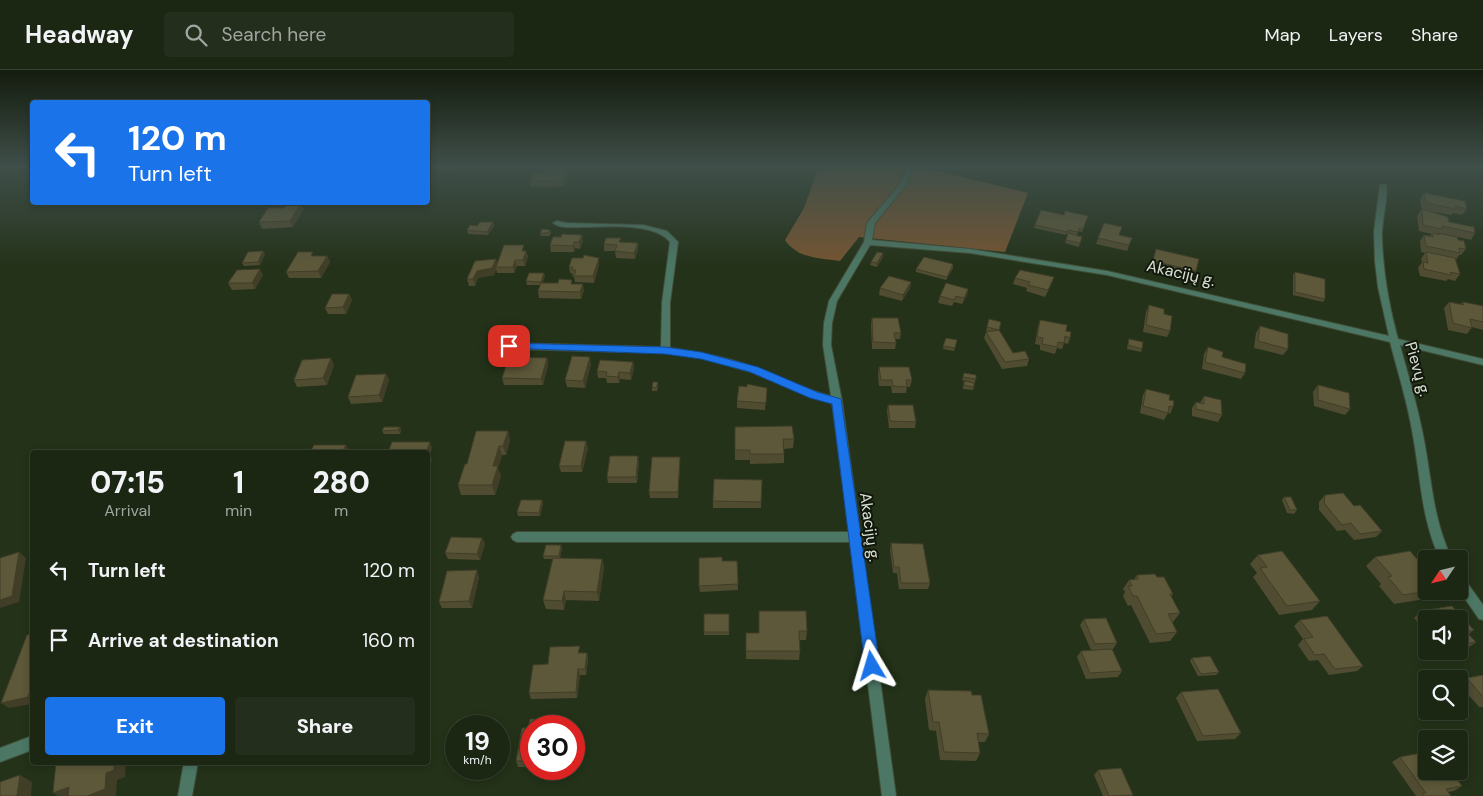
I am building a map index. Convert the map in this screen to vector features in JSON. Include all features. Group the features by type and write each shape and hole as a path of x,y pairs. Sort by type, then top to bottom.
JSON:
{"street":[{"name":"Akacijų g.","path":"889,796 837,401 827,345 828,323 833,301 868,242 871,223 890,200"},
{"name":"Pievų g.","path":"1382,200 1378,236 1380,265 1393,340 1413,412 1419,442 1427,508 1441,550"},
{"path":"556,223 566,225 643,227 663,232 670,236 674,242 666,302 665,350"},
{"name":"Akacijų g.","path":"868,242 970,251 1060,264 1235,302 1483,362"},
{"path":"509,346 665,350 701,355 754,370 814,396 837,401"},
{"path":"517,537 855,537"},
{"path":"1468,594 1483,615"},
{"path":"0,755 30,744"},
{"path":"185,796 190,765"}],"shaded area":[{"path":"807,200 1025,200 1005,252 859,237 840,261 803,254 796,251 785,240"}],"building":[{"path":"1425,200 1459,200 1465,201 1467,209 1455,206 1456,209 1426,203"},
{"path":"286,205 300,205 290,221 259,222 268,208 284,208"},
{"path":"1422,209 1448,217 1449,222 1474,227 1475,233 1442,226 1442,229 1423,225"},
{"path":"1041,210 1064,215 1065,211 1088,216 1083,229 1079,228 1078,232 1068,230 1067,232 1035,225"},
{"path":"480,222 493,222 487,232 467,230 470,225 477,226"},
{"path":"1104,223 1122,227 1119,235 1132,238 1129,245 1098,238"},
{"path":"542,229 550,230 548,233 540,233"},
{"path":"1068,233 1082,237 1080,243 1066,240"},
{"path":"1433,233 1457,237 1458,240 1464,241 1466,249 1459,248 1460,253 1426,246 1424,235 1433,237"},
{"path":"562,234 582,235 579,242 574,242 573,246 550,245 553,237 561,237"},
{"path":"606,238 621,238 619,242 638,243 634,253 615,251 617,245 604,244"},
{"path":"504,245 524,245 522,251 526,251 523,260 515,260 513,267 496,267"},
{"path":"1156,249 1199,259 1196,271 1153,261"},
{"path":"263,251 258,262 242,263 248,252"},
{"path":"298,252 313,252 311,256 327,256 318,271 286,272"},
{"path":"877,252 883,253 877,263 871,262"},
{"path":"1426,252 1455,258 1460,274 1450,272 1451,275 1424,269 1423,262 1428,263"},
{"path":"584,255 599,258 593,276 574,276 576,270 572,270 573,267 569,267 572,258 583,258"},
{"path":"924,257 953,264 947,277 916,269"},
{"path":"496,259 492,268 477,271 473,279 467,279 475,261"},
{"path":"260,269 252,283 228,283 237,270"},
{"path":"1020,270 1054,277 1048,290 1028,285 1030,282 1015,278"},
{"path":"1295,272 1325,279 1325,299 1295,292"},
{"path":"529,273 544,273 541,282 526,281"},
{"path":"889,276 911,282 903,295 880,288"},
{"path":"559,279 572,280 571,284 583,284 580,292 538,291 541,283 558,283"},
{"path":"946,283 968,289 964,298 956,296 954,300 940,296"},
{"path":"332,294 349,294 343,307 325,308"},
{"path":"1449,302 1464,305 1463,302 1483,306 1483,322 1470,319 1472,328 1453,323"},
{"path":"1149,305 1164,309 1164,314 1172,316 1170,331 1146,325"},
{"path":"872,318 898,318 901,333 894,333 896,343 873,342"},
{"path":"989,319 1001,322 999,330 987,327"},
{"path":"1040,320 1067,325 1066,331 1071,332 1070,338 1065,336 1064,343 1058,342 1057,347 1042,344 1043,338 1037,337"},
{"path":"1260,326 1288,334 1288,349 1258,341"},
{"path":"999,330 1013,353 1025,351 1029,359 1005,362 986,332"},
{"path":"946,338 957,340 955,348 943,346"},
{"path":"1129,339 1143,342 1142,349 1128,345"},
{"path":"1208,347 1223,352 1222,357 1246,364 1245,373 1205,362"},
{"path":"572,356 590,357 583,381 565,380"},
{"path":"509,357 547,358 541,379 502,378"},
{"path":"331,358 323,378 294,380 302,360"},
{"path":"600,360 633,362 630,373 619,372 618,377 606,376 607,372 597,371"},
{"path":"879,367 909,367 912,380 906,380 907,387 893,386 892,380 881,380"},
{"path":"964,373 976,375 976,379 963,377"},
{"path":"386,374 379,395 348,397 356,375"},
{"path":"964,381 974,383 974,387 964,385"},
{"path":"653,382 658,382 656,388 652,387"},
{"path":"747,384 767,388 766,403 737,401 739,386 747,387"},
{"path":"1318,385 1349,393 1350,409 1318,400"},
{"path":"1146,389 1170,395 1169,400 1174,401 1173,407 1169,406 1168,413 1143,406"},
{"path":"1204,396 1221,400 1222,415 1196,409 1196,402 1204,404"},
{"path":"888,405 913,405 916,422 890,421"},
{"path":"792,426 794,439 783,439 784,454 750,454 750,450 735,450 735,427"},
{"path":"384,427 400,427 398,430 382,431"},
{"path":"476,431 508,431 503,446 499,446 493,466 498,466 492,485 458,485 465,464 467,464"},
{"path":"565,441 586,441 581,466 559,466"},
{"path":"392,442 430,442 427,450 389,450"},
{"path":"314,445 346,445 343,450 311,450"},
{"path":"610,456 638,456 636,477 607,477"},
{"path":"652,457 680,457 678,492 649,492"},
{"path":"714,479 762,480 761,502 713,501"},
{"path":"1343,493 1354,506 1360,505 1382,531 1360,534 1351,523 1342,525 1324,503 1325,495"},
{"path":"1284,497 1291,497 1297,510 1290,510"},
{"path":"521,500 542,500 539,513 517,512"},
{"path":"451,537 482,538 477,554 445,553"},
{"path":"891,543 923,544 930,583 901,583 899,567 894,567"},
{"path":"546,545 561,545 559,556 543,556"},
{"path":"1282,551 1320,601 1287,606 1260,568 1267,567 1258,555"},
{"path":"1410,551 1418,560 1418,593 1403,595 1388,577 1392,576 1375,557"},
{"path":"19,552 12,596 0,600 0,558"},
{"path":"722,557 722,561 737,561 738,584 699,586 699,558"},
{"path":"553,558 602,559 597,592 564,591 562,601 543,600"},
{"path":"477,570 469,601 439,602 447,571"},
{"path":"1155,574 1157,577 1164,577 1173,594 1170,594 1180,613 1168,614 1177,632 1156,634 1137,596 1133,596 1128,586 1132,586 1129,580 1138,579 1137,575"},
{"path":"1452,606 1456,610 1427,610"},
{"path":"759,611 806,611 807,631 799,631 800,651 746,651 746,633 759,633"},
{"path":"704,614 729,614 729,632 704,632"},
{"path":"1327,616 1363,666 1335,669 1324,654 1315,655 1304,639 1313,637 1300,620"},
{"path":"1106,618 1117,643 1095,644 1084,619"},
{"path":"1468,623 1474,630 1468,632"},
{"path":"30,634 30,690 28,697 1,703 27,635"},
{"path":"1468,634 1476,642 1468,643"},
{"path":"580,646 578,653 587,653 585,669 578,669 576,692 529,693 533,665 548,664 550,647"},
{"path":"1112,649 1122,671 1090,673 1081,651"},
{"path":"1210,656 1219,672 1201,674 1192,658"},
{"path":"1483,675 1483,697 1468,679"},
{"path":"1218,689 1241,733 1203,736 1181,692"},
{"path":"928,690 971,691 972,695 981,695 989,734 977,733 980,753 944,752 939,722 933,722"},
{"path":"520,739 520,761 516,761"},
{"path":"1418,754 1418,780 1458,780 1462,786 1446,789 1451,796 1424,796 1422,793 1426,793 1400,757"},
{"path":"56,765 114,765 114,770 106,773 105,789 87,796 68,796 69,787 53,793"},
{"path":"1121,768 1133,795 1109,796 1098,770"},
{"path":"20,775 17,796 0,796 0,782"}],"route":[{"path":"509,346 665,350 701,355 754,370 814,396 837,401 872,666"}]}
